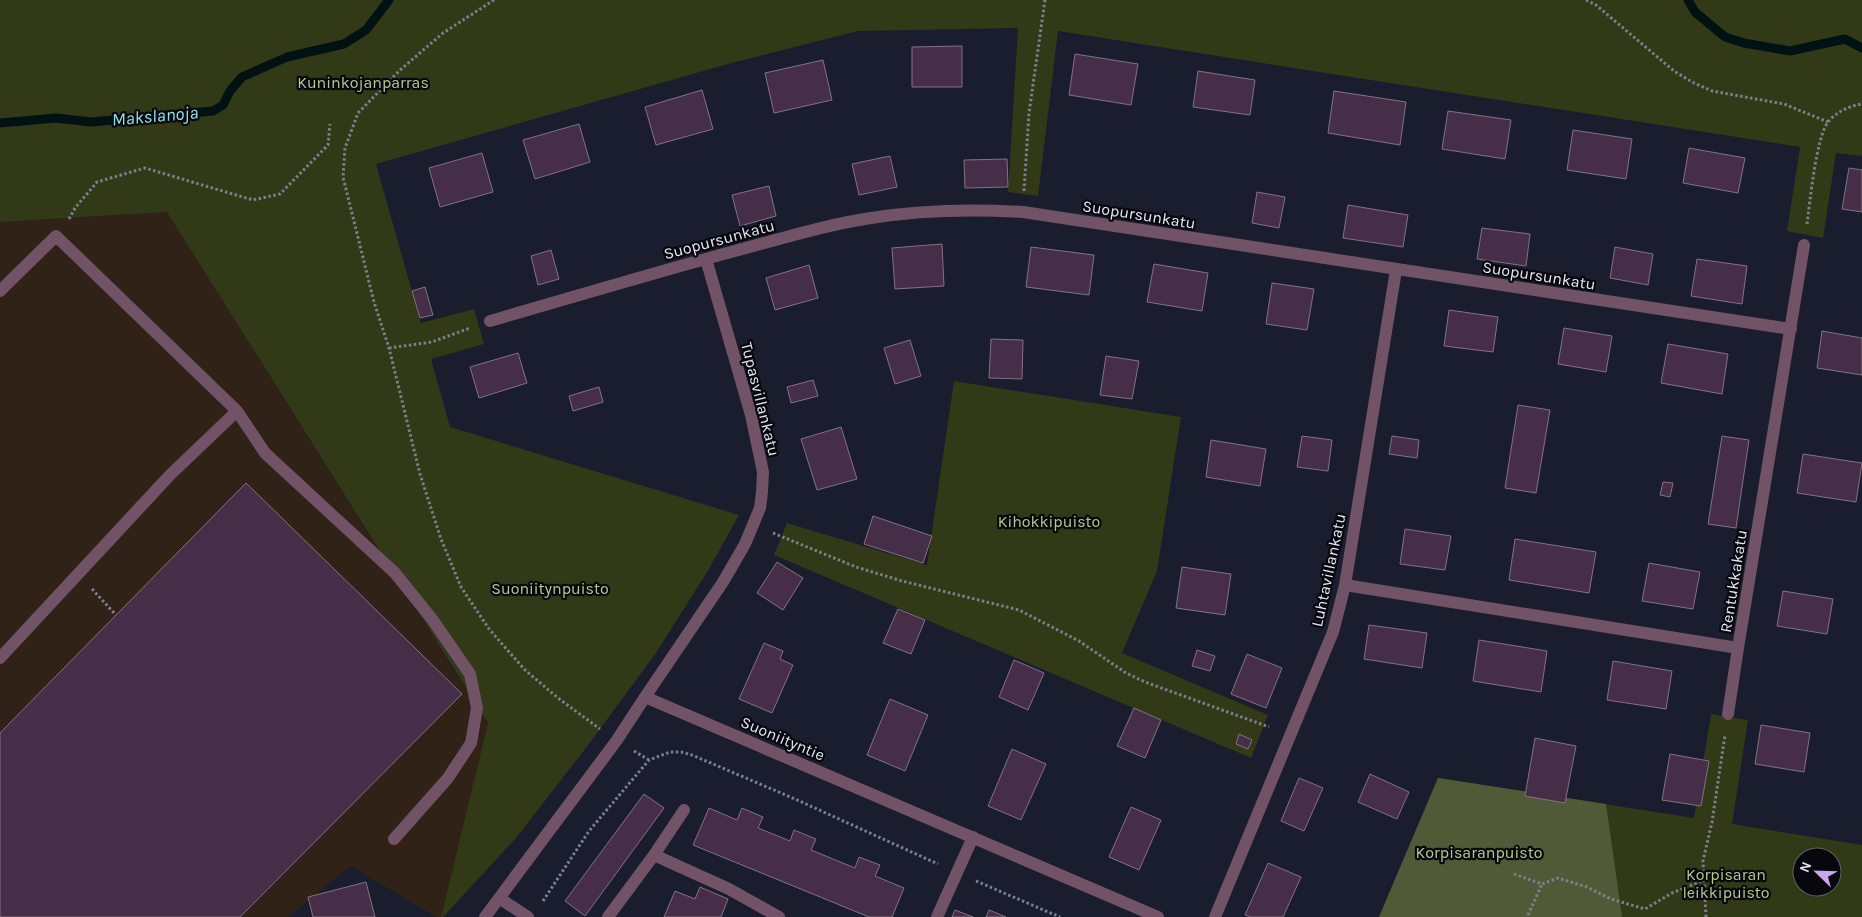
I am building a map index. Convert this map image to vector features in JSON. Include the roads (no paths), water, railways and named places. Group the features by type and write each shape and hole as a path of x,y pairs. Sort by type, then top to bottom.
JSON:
{"street":[{"name":"Suopursunkatu","path":"490,321 706,259 870,218 928,212 982,210 1023,212 1791,330"},
{"path":"0,291 56,236 59,238 237,411 266,453 395,573 432,619 470,674 477,708 471,743 448,778 394,839"},
{"name":"Rentukkakatu","path":"1345,585 1738,648 1804,245"},
{"name":"Tupasvillankatu","path":"646,697 723,582 746,544 760,508 763,472 751,415 706,259"},
{"name":"Luhtavillankatu","path":"1215,917 1333,632 1345,585 1396,270"},
{"path":"0,658 170,474 237,411"},
{"path":"1728,714 1738,648"},
{"path":"485,917 617,740 646,697"},
{"name":"Suoniityntie","path":"646,697 1158,917"},
{"path":"608,917 684,810"},
{"path":"937,917 973,837"},
{"path":"654,854 729,889 779,917"},
{"path":"500,898 528,917"}],"waterway":[{"name":"Makslanoja","path":"0,123 56,118 91,122 213,111 223,105 230,91 242,77 287,57 344,44 366,30 389,0"},
{"path":"1688,0 1695,12 1725,37 1744,43 1790,51 1845,39 1862,48"}],"park label":[{"name":"Kuninkojanparras","path":"363,82"},
{"name":"Kihokkipuisto","path":"1049,521"},
{"name":"Suoniitynpuisto","path":"550,588"},
{"name":"Korpisaranpuisto","path":"1479,852"},
{"name":"Korpisaran leikkipuisto","path":"1726,883"}]}
